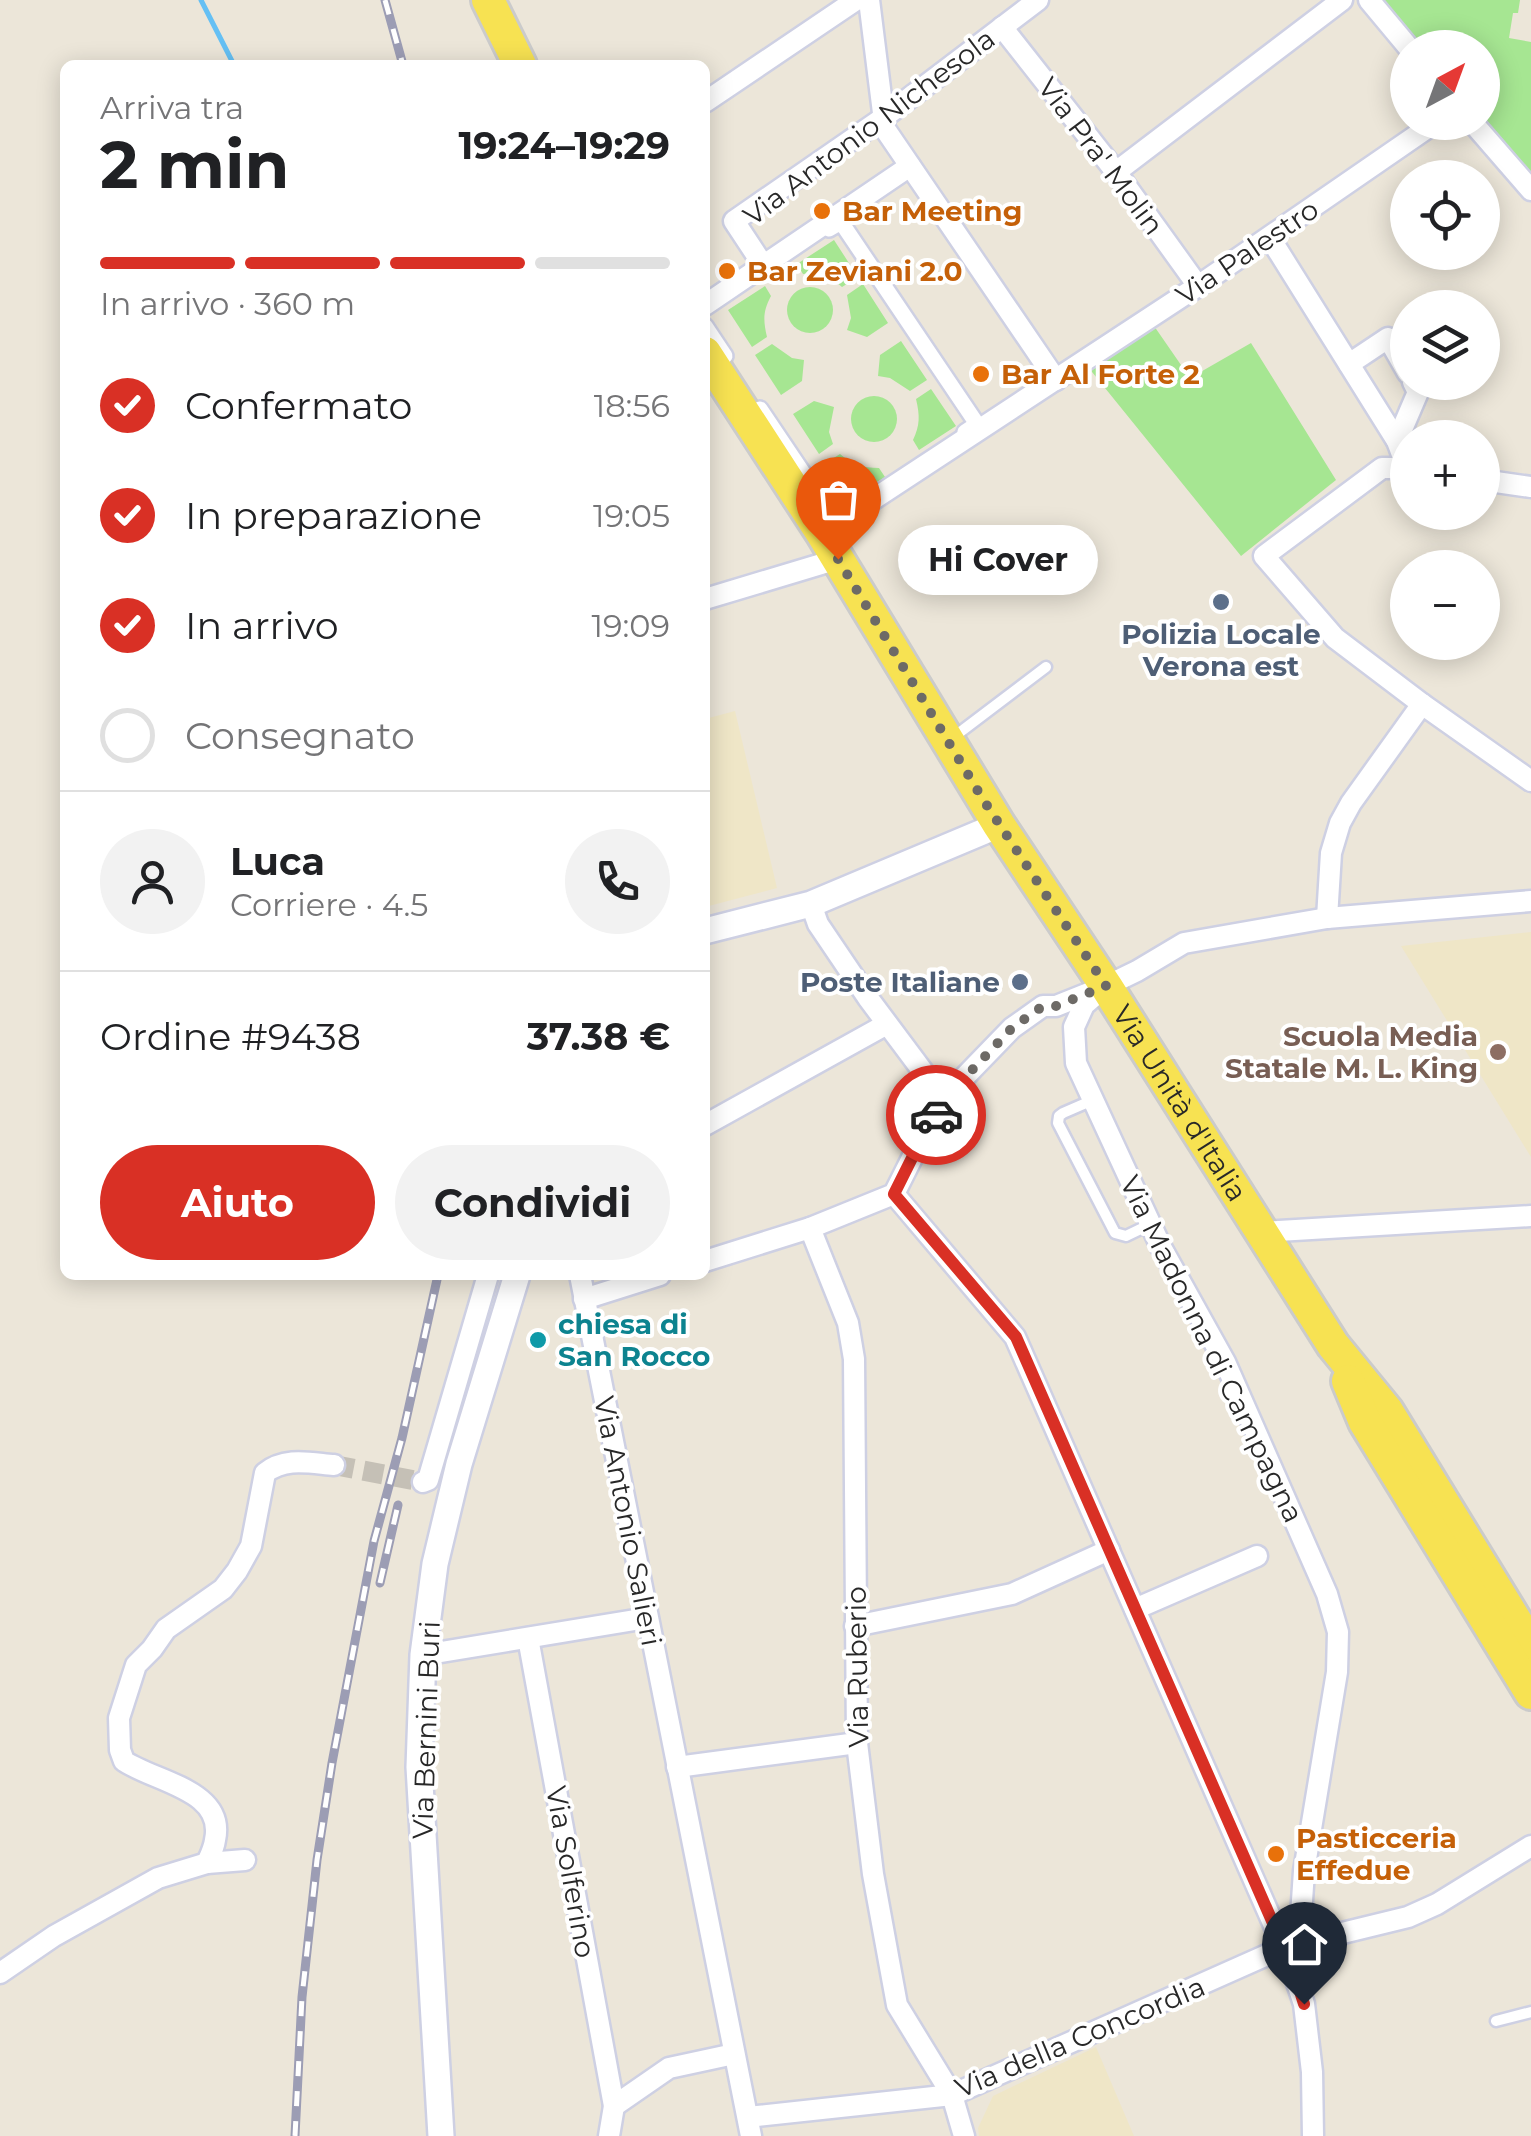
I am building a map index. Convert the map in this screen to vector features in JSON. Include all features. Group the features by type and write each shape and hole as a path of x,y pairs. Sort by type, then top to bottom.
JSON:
{"main road":[{"path":"488,0 514,60"},
{"name":"Via Unità d'Italia","path":"710,361 830,546 999,826 1106,986 1332,1344 1387,1411 1531,1646"},
{"name":"Via Unità d'Italia","path":"1332,1344 1365,1422 1531,1693"}],"street":[{"path":"710,99 856,0"},
{"path":"869,0 884,129 1056,380"},
{"path":"1116,172 1342,0"},
{"path":"1370,0 1394,30"},
{"name":"Via Antonio Nichesola","path":"762,265 734,221 883,118 1029,3"},
{"name":"Via Pra' Molin","path":"1002,27 1116,172 1198,286"},
{"name":"Via Palestro","path":"710,597 830,546 1056,380 1410,140"},
{"path":"1488,140 1531,190"},
{"path":"710,305 762,265 910,166"},
{"path":"710,306 841,222 977,424 834,519 710,333"},
{"path":"1270,238 1390,428"},
{"path":"1349,364 1388,338 1390,342"},
{"path":"1390,468 1382,468 1264,556 1335,638 1531,782"},
{"path":"1500,483 1531,487"},
{"path":"1327,918 1331,852 1340,823 1422,704"},
{"path":"710,930 811,904 999,826"},
{"path":"710,1259 810,1228 894,1194 952,1091 1012,1028 1043,1006 1056,1006 1106,986 1184,943 1327,918 1531,901"},
{"path":"811,904 818,924 945,1101"},
{"path":"1074,1027 1084,1005 1106,986"},
{"path":"710,1122 887,1024"},
{"name":"Via Madonna di Campagna","path":"1074,1027 1076,1064 1151,1224 1224,1362 1327,1594 1338,1632 1338,1672 1304,1871 1301,1916 1285,1942"},
{"path":"894,1194 1016,1337 1276,1930 1285,1942 1304,2004 1312,2072 1312,2136"},
{"path":"1263,1232 1531,1216"},
{"name":"Via Ruberio","path":"810,1228 848,1323 854,1359 856,1743 873,1874 896,2005 952,2095 964,2136"},
{"path":"423,1482 428,1480 487,1280"},
{"name":"Via Bernini Buri","path":"441,2136 419,1767 423,1655 435,1564 459,1464 516,1280"},
{"name":"Via Antonio Salieri","path":"581,1280 750,2127"},
{"path":"584,1299 644,1280"},
{"path":"207,1863 216,1838 216,1821 208,1805 124,1762 118,1718 122,1703 136,1665 166,1629 223,1589 237,1571 251,1546 264,1473 275,1465 293,1462 334,1466"},
{"path":"855,1626 1012,1594 1110,1550"},
{"path":"1136,1610 1258,1556"},
{"path":"423,1655 647,1618"},
{"name":"Via Solferino","path":"528,1638 614,2106 609,2136"},
{"path":"677,1767 856,1743"},
{"name":"Via della Concordia","path":"750,2127 952,2095 1285,1942 1408,1917 1437,1904 1531,1846"},
{"path":"0,1973 54,1936 158,1878 207,1863 245,1860"},
{"path":"614,2106 669,2068 734,2054"}],"lane":[{"path":"946,742 1046,667"},
{"path":"1056,1006 1074,1027"},
{"path":"1093,1100 1062,1113 1058,1123 1115,1233 1126,1236 1151,1224"},
{"path":"1496,2021 1531,2012"}],"shaded area":[{"path":"735,711 777,888 710,906 710,718"},
{"name":"Scuola Media Statale M. L. King","path":"1531,932 1531,1157 1401,946"},
{"path":"1096,2047 1134,2136 979,2136 978,2128 993,2096"}],"green space":[{"path":"1383,0 1520,0 1518,13 1513,13 1509,38 1531,42 1531,174 1500,137 1500,30 1409,30"},
{"path":"834,240 858,277 842,287 824,276 803,274 797,264"},
{"path":"863,284 888,323 867,337 847,330 851,318 847,295"},
{"path":"765,286 771,296 764,316 767,337 752,347 728,310"},
{"path":"810,287 826,294 833,310 826,326 810,333 794,326 787,310 794,294"},
{"path":"1152,323 1190,378 1251,343 1336,480 1241,556 1088,367"},
{"path":"901,341 927,380 910,391 890,378 878,376 880,355"},
{"path":"772,344 792,358 804,360 802,381 781,395 755,355"},
{"path":"931,389 956,426 919,450 913,440 919,420 916,399"},
{"path":"874,396 890,403 897,419 890,435 874,442 858,435 851,419 858,403"},
{"path":"814,401 834,407 829,432 833,444 819,454 793,414"},
{"path":"840,454 858,465 879,468 885,477 848,501 824,464"}],"waterway":[{"path":"201,0 231,60"}],"tunnel":[{"path":"334,1465 423,1482"}],"railway":[{"path":"385,0 402,60"},
{"path":"295,2136 302,1997 332,1763 374,1541 402,1438 437,1280"},
{"path":"380,1583 398,1505"}],"way so far":[{"path":"838,559 946,742 1106,986 1056,1006 1043,1006 1012,1028 952,1091 936,1115"}],"place":[{"name":"Bar Meeting","path":"822,211"},
{"name":"Bar Zeviani 2.0","path":"727,271"},
{"name":"Bar Al Forte 2","path":"981,374"},
{"name":"Hi Cover","path":"838,559"},
{"name":"Polizia Locale Verona est","path":"1221,602"},
{"name":"Poste Italiane","path":"1020,982"},
{"name":"Scuola Media Statale M. L. King","path":"1498,1052"},
{"name":"chiesa di San Rocco","path":"538,1340"},
{"name":"Pasticceria Effedue","path":"1276,1854"}],"route":[{"path":"936,1115 894,1194 1016,1337 1276,1930 1285,1938 1304,2004"}]}
